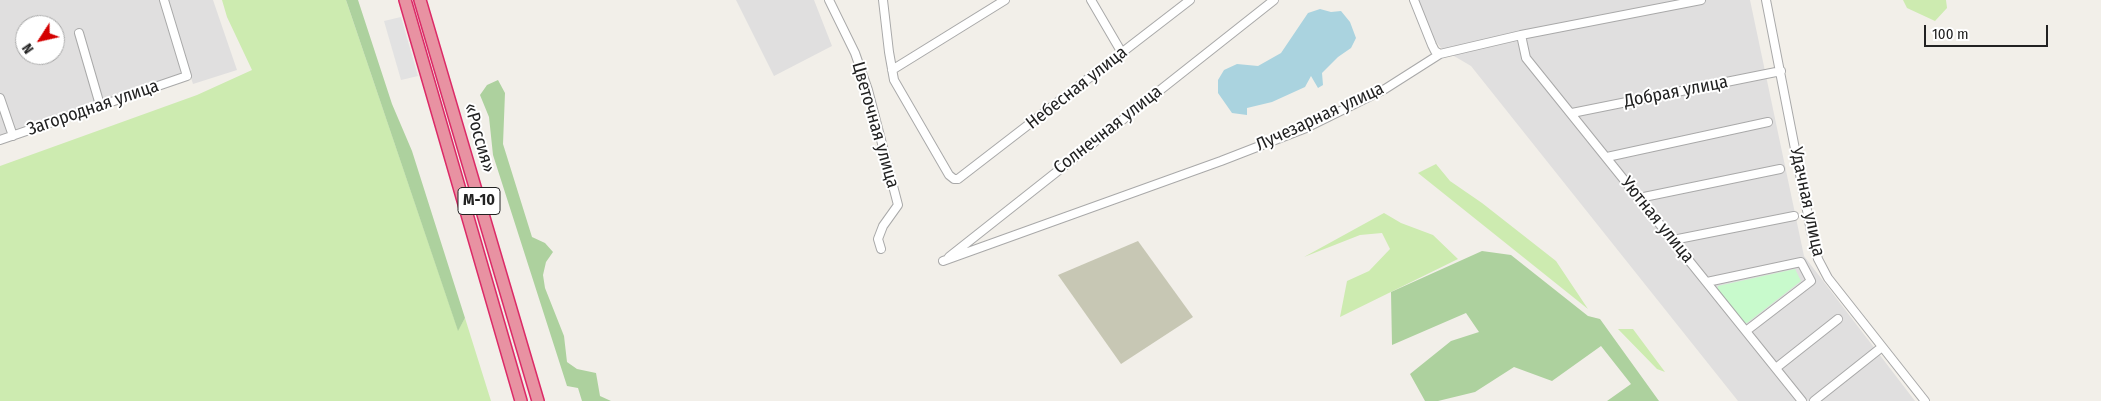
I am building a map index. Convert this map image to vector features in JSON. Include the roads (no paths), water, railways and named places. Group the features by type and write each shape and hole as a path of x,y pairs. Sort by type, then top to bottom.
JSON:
{"highway":[{"name":"«Россия»","path":"405,0 521,401"},
{"name":"«Россия»","path":"420,0 538,401"}],"street":[{"name":"Загородная улица","path":"0,140 187,76 164,0"},
{"name":"Цветочная улица","path":"829,0 855,53 868,90 898,205 883,226 878,239 881,249"},
{"path":"883,0 892,70 1005,0"},
{"path":"1092,0 1122,53"},
{"name":"Небесная улица","path":"892,70 894,80 954,179 964,176 1190,0"},
{"name":"Солнечная улица","path":"943,261 1274,0"},
{"path":"1414,0 1432,45 1435,51 1440,54"},
{"name":"Лучезарная улица","path":"943,261 1221,161 1306,128 1385,89 1440,54 1521,35 1701,0"},
{"name":"Удачная улица","path":"1766,0 1818,259 1828,278 1926,401"},
{"path":"79,33 100,105"},
{"name":"Уютная улица","path":"1521,35 1526,58 1802,401"},
{"name":"Добрая улица","path":"1572,113 1781,72"},
{"path":"0,98 13,136"},
{"path":"1607,157 1768,122"},
{"path":"1639,198 1780,169"},
{"path":"1673,240 1794,216"},
{"path":"1707,282 1801,262 1810,280 1746,331"},
{"path":"1776,368 1838,319"},
{"path":"1814,401 1882,347"}],"water":[{"path":"1320,9 1331,12 1341,11 1350,22 1356,38 1351,48 1338,57 1322,73 1323,85 1318,88 1311,76 1305,87 1272,102 1247,108 1247,115 1232,113 1218,93 1218,80 1224,70 1237,64 1258,66 1281,53 1308,13"}]}
